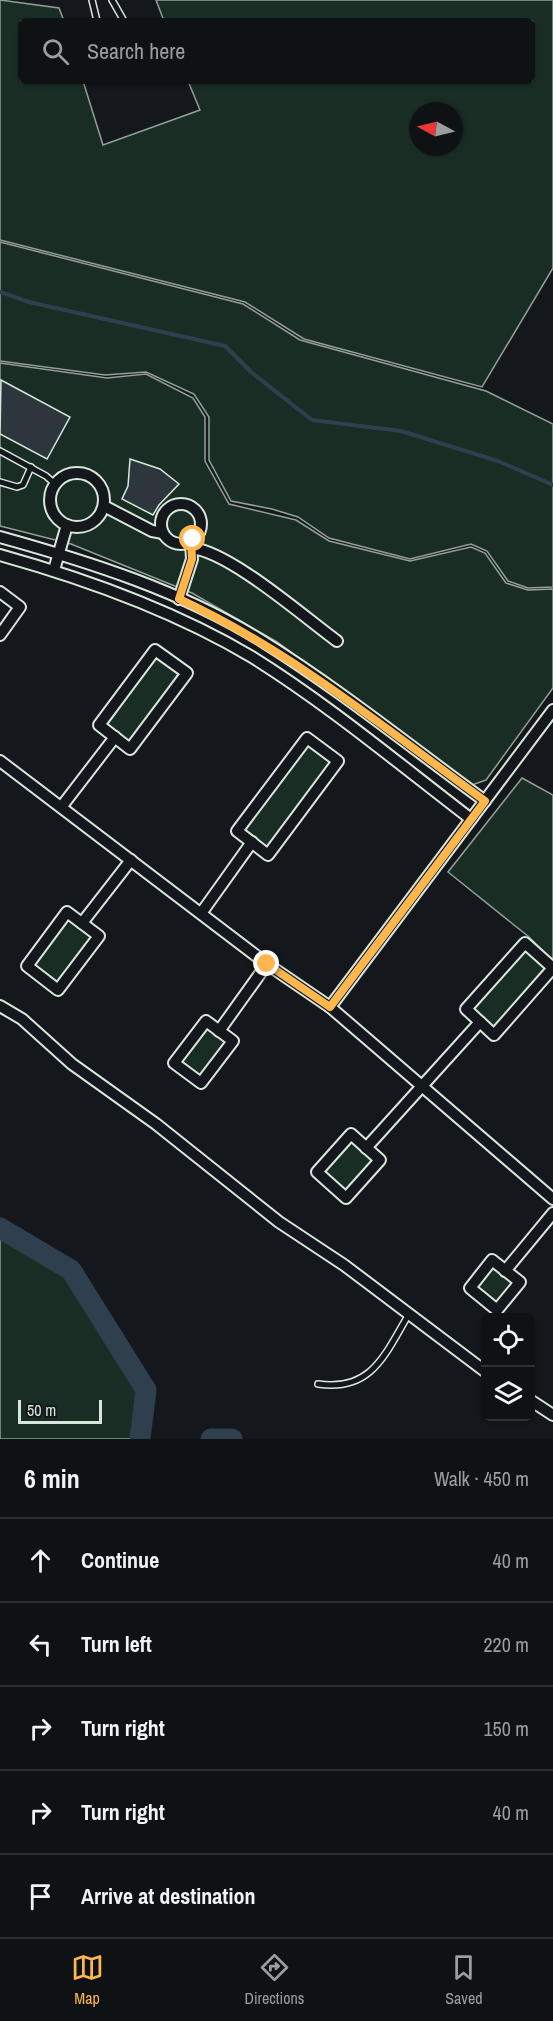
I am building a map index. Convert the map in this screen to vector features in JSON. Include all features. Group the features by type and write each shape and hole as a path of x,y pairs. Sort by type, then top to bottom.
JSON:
{"street":[{"path":"85,473 98,482 102,490 104,506 101,513 90,524 83,527 67,525 55,516 50,500 55,484 68,474 85,473"},
{"path":"164,533 161,521 166,510 183,504 194,509 200,520 198,534 191,544 192,559 188,579 179,599"},
{"path":"104,506 152,531 164,533 174,542 191,544 203,549 242,572 337,641"},
{"path":"54,570 61,553 67,525"},
{"path":"0,537 61,553 179,599 260,640 320,680 485,801"},
{"path":"0,555 54,570 137,602 251,657 309,696 471,819"},
{"path":"0,592 20,607 0,635"},
{"path":"155,650 187,673 130,749 115,737 99,726 155,650"},
{"path":"330,1007 553,710"},
{"path":"62,806 115,737"},
{"path":"307,738 338,761 268,855 252,842 237,831 307,738"},
{"path":"0,760 202,912 267,964 330,1007 553,1199"},
{"path":"202,912 252,842"},
{"path":"82,923 131,860"},
{"path":"67,912 82,923 99,936 58,990 27,966 67,912"},
{"path":"525,943 553,968 494,1035 466,1009 525,943"},
{"path":"219,1031 267,964"},
{"path":"0,1006 22,1019 72,1064 156,1124 279,1222 344,1265 481,1368"},
{"path":"206,1021 219,1031 233,1041 201,1083 174,1063 206,1021"},
{"path":"366,1148 480,1022"},
{"path":"351,1134 366,1148 380,1160 346,1198 317,1172 351,1134"},
{"path":"505,1271 553,1213"},
{"path":"492,1260 505,1271 519,1282 497,1310 470,1288 492,1260"},
{"path":"535,1403 553,1415"}],"lane":[{"path":"92,0 96,18"},
{"path":"112,0 122,18"},
{"path":"0,451 31,467 55,484"},
{"path":"0,482 17,487 23,485 31,467"},
{"path":"318,1383 332,1386 364,1378 375,1369 409,1314"}],"green space":[{"path":"0,0 59,8 63,18 18,18 18,84 84,84 103,145 200,110 189,84 535,84 535,18 163,18 156,0 553,0 553,268 482,387 304,339 245,302 0,240"},
{"path":"0,242 243,304 300,340 486,391 553,424 553,587 528,588 508,581 487,551 471,544 410,559 329,538 298,517 231,501 209,460 209,417 194,394 146,372 105,375 0,361"},
{"path":"0,363 107,378 146,374 193,398 205,417 205,461 229,504 296,520 329,541 410,561 471,547 485,553 506,583 528,590 553,589 553,688 486,780 472,785 277,642 192,593 71,544 0,526"},
{"path":"156,656 179,673 130,742 107,725"},
{"path":"307,743 333,761 268,850 243,831"},
{"path":"522,778 553,795 553,961 529,937 448,872"},
{"path":"69,918 93,936 58,982 34,965"},
{"path":"525,946 549,968 494,1031 470,1009"},
{"path":"205,1024 229,1041 200,1079 177,1062"},
{"path":"351,1137 378,1160 346,1196 320,1172"},
{"path":"0,1228 71,1270 146,1390 140,1439 0,1439"},
{"path":"492,1264 515,1283 497,1306 474,1287"}],"building":[{"path":"1,380 70,417 47,459 0,434"},
{"path":"130,459 160,469 179,484 159,505 153,515 122,499 128,486"}],"waterway":[{"path":"0,292 29,302 225,346 251,372 312,420 401,431 498,461 553,485"},
{"path":"0,1228 71,1270 146,1390 140,1439"},
{"path":"211,1439 232,1439"}],"route":[{"path":"193,539 191,540 192,559 188,579 179,599 260,640 320,680 485,801 330,1007 267,964"}]}
